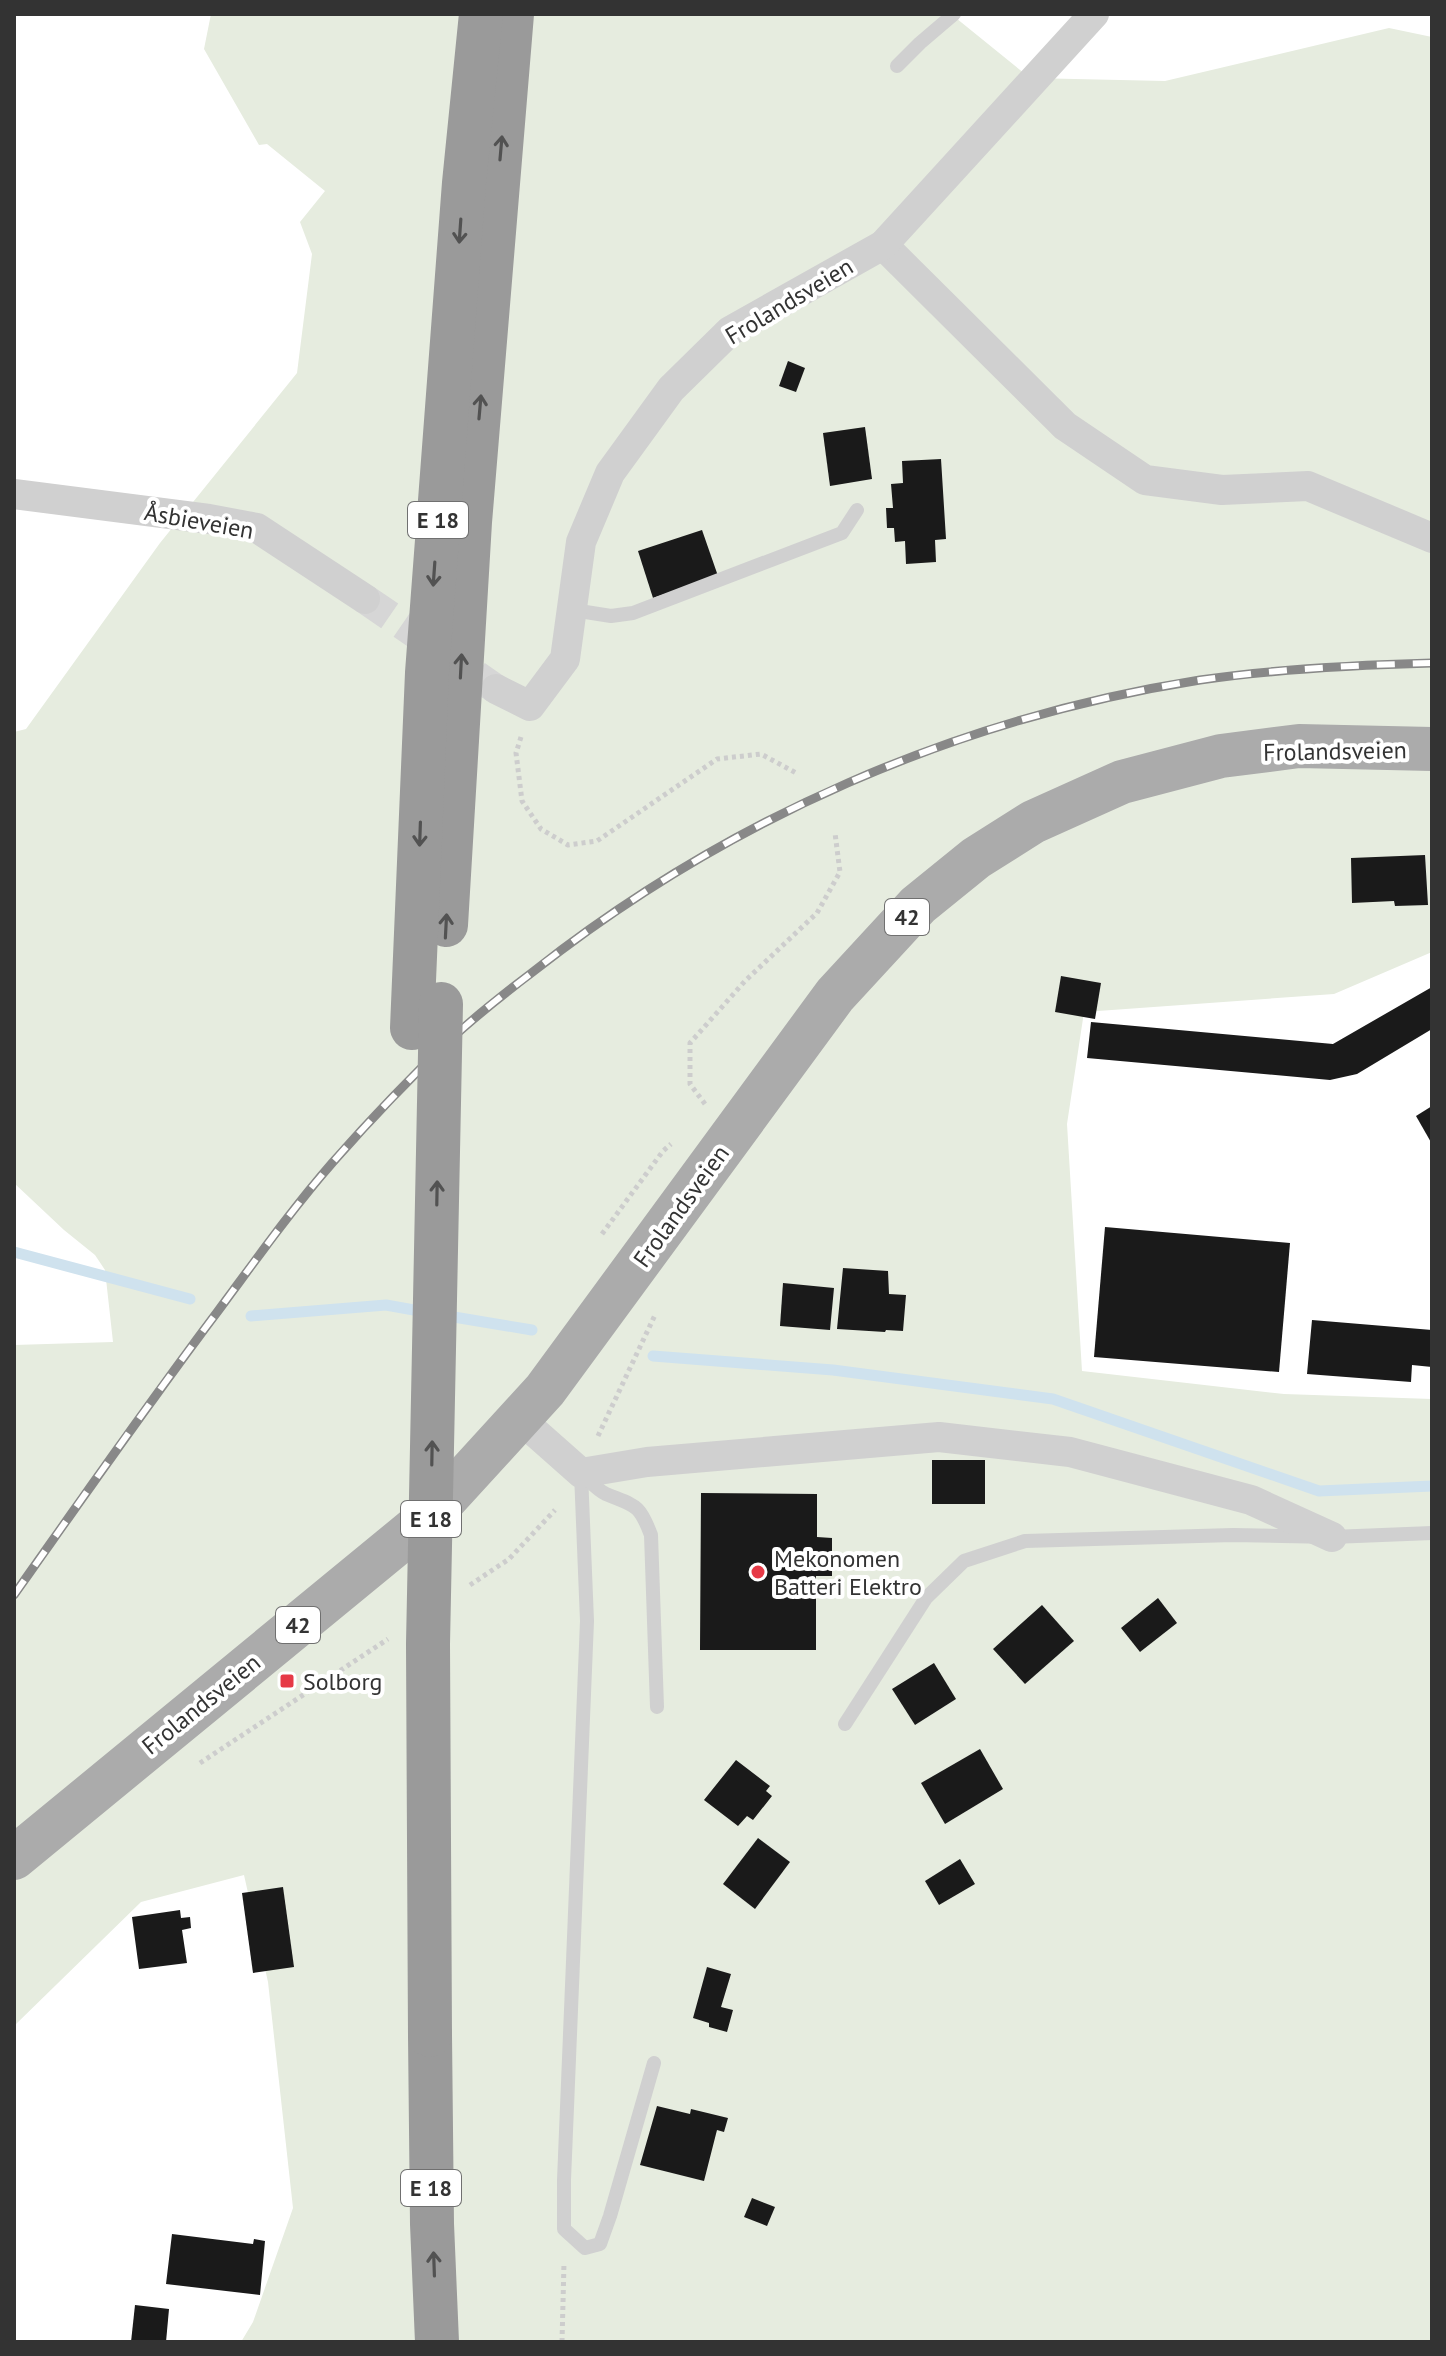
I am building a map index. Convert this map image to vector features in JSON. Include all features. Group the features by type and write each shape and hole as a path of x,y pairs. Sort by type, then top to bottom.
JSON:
{"highway":[{"name":"E 18","path":"460,14 464,183"},
{"name":"E 18","path":"437,2342 432,2224 416,2036 400,1664 426,1016 427,673 464,183 481,14"},
{"name":"E 18","path":"426,1016 512,14"},
{"name":"E 18","path":"407,2342 403,2219 416,2036"}],"main road":[{"name":"Frolandsveien","path":"14,1858 429,1517 561,1370 835,995 918,905 976,858 1033,822 1122,782 1221,756 1299,746 1432,749"}],"street":[{"name":"Frolandsveien","path":"530,706 565,659 581,542 610,473 671,389 730,331 883,245 1094,14"},
{"path":"883,245 1065,426 1145,480 1222,490 1308,486 1432,538"},
{"name":"Åsbieveien","path":"14,494 257,528 365,599"},
{"path":"496,689 530,706"},
{"path":"520,1419 581,1473 647,1462 939,1437 1070,1452 1251,1500 1332,1537"}],"lane":[{"path":"897,66 954,14"},
{"path":"573,610 611,616 633,613 842,533 857,510"},
{"path":"581,1473 603,1493 627,1501 643,1513 651,1535 657,1707"},
{"path":"581,1473 587,1621 564,2229 585,2248 600,2244 654,2063"},
{"path":"845,1724 926,1598 964,1561 1025,1541 1432,1533"}],"path":[{"path":"530,706 516,753 522,801 541,829 568,845 597,841 717,759 761,754 798,774"},
{"path":"709,1110 690,1084 690,1043 745,981 817,913 840,872 835,833"},
{"path":"458,1593 509,1559 549,1520 581,1473 660,1303"},
{"path":"200,1763 394,1635"},
{"path":"562,2342 564,2229"}],"shaded area":[{"path":"211,14 951,14 1030,78 1165,81 1389,28 1432,37 1432,952 1334,994 1084,1012 1067,1124 1082,1371 1284,1394 1432,1399 1432,2342 241,2342 253,2322 293,2208 268,1982 244,1875 141,1902 14,2026 14,1345 113,1342 105,1270 95,1255 14,1183 14,732 26,729 160,543 297,373 312,254 300,222 325,191 267,144 259,145 204,49"}],"building":[{"path":"788,361 805,368 796,392 779,386"},
{"path":"865,427 872,479 830,486 823,433"},
{"path":"941,459 946,539 935,540 936,562 906,564 905,541 895,542 894,528 887,528 886,508 893,508 891,484 903,483 902,461"},
{"path":"702,530 718,576 653,598 638,551"},
{"path":"1425,855 1428,905 1395,906 1394,901 1352,903 1351,858"},
{"path":"1061,976 1101,983 1095,1019 1055,1012"},
{"path":"1432,987 1432,1029 1357,1074 1330,1080 1087,1058 1091,1022 1333,1044"},
{"path":"1432,1106 1432,1144 1416,1116"},
{"path":"1105,1227 1290,1243 1279,1372 1094,1357"},
{"path":"843,1268 888,1271 889,1294 906,1295 903,1331 837,1329"},
{"path":"783,1283 834,1288 830,1330 780,1326"},
{"path":"1312,1320 1432,1330 1432,1367 1412,1365 1411,1382 1307,1374"},
{"path":"932,1460 985,1460 985,1504 932,1504"},
{"path":"701,1493 817,1494 817,1537 832,1538 832,1576 816,1576 816,1650 700,1650"},
{"path":"1158,1598 1177,1623 1140,1652 1121,1628"},
{"path":"1042,1605 1074,1641 1025,1684 993,1649"},
{"path":"934,1663 956,1699 915,1725 892,1689"},
{"path":"980,1749 1003,1789 945,1824 921,1783"},
{"path":"736,1760 770,1786 766,1791 772,1796 753,1820 747,1816 738,1826 704,1800"},
{"path":"758,1838 790,1862 755,1909 723,1884"},
{"path":"960,1859 975,1884 939,1905 925,1881"},
{"path":"283,1887 294,1967 253,1973 242,1893"},
{"path":"180,1910 181,1918 190,1917 191,1928 182,1930 187,1963 139,1969 132,1917"},
{"path":"707,1967 731,1974 721,2007 733,2010 727,2032 693,2018"},
{"path":"657,2106 690,2114 691,2109 728,2118 724,2132 717,2130 704,2181 640,2165"},
{"path":"752,2198 775,2207 767,2226 744,2217"},
{"path":"172,2234 253,2244 254,2239 265,2241 260,2295 166,2284"},
{"path":"135,2305 169,2309 166,2342 131,2342"}],"waterway":[{"path":"14,1252 190,1299"},
{"path":"251,1316 386,1305 425,1312"},
{"path":"442,1315 532,1330"},
{"path":"653,1356 833,1370 1053,1399 1319,1491 1432,1486"}],"tunnel":[{"path":"365,599 496,689"}],"railway":[{"path":"14,1595 192,1346 333,1162 405,1084 461,1030 608,916 685,867 765,822 848,783 933,749 1021,720 1110,697 1200,680 1316,668 1432,663"}],"place":[{"name":"Mekonomen Batteri Elektro","path":"758,1572"},
{"name":"Solborg","path":"287,1681"}]}
